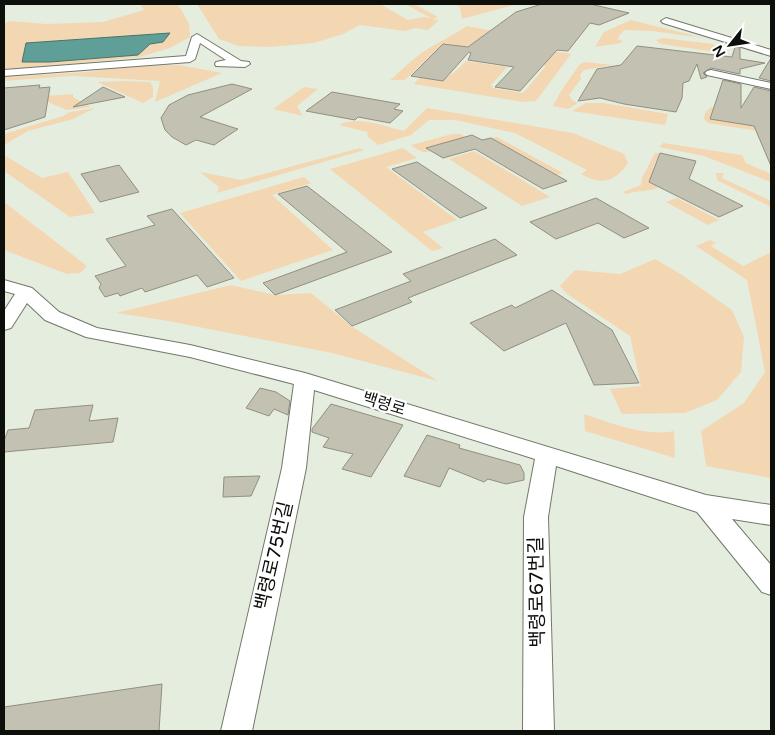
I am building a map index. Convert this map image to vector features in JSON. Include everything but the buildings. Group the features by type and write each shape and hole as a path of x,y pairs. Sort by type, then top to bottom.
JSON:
{"street":[{"path":"666,21 771,54"},
{"path":"4,73 190,60 197,37 236,61 220,64 245,64"},
{"path":"711,73 771,86"},
{"name":"백령로","path":"4,285 26,292 52,316 94,334 190,351 305,380 706,505 771,515"},
{"path":"4,324 26,292"},
{"name":"백령로75번길","path":"236,731 294,468 305,380"},
{"name":"백령로67번길","path":"538,731 536,518 547,454"},
{"path":"706,505 771,584"}],"shaded area":[{"path":"140,4 178,4 189,24 190,37 170,48 140,57 4,71 4,23 11,21 46,24 103,22 144,10"},
{"path":"197,4 380,4 408,20 424,17 431,18 405,4 414,4 438,17 432,19 439,20 428,30 415,28 405,31 360,25 343,34 314,43 271,47 238,46 219,39"},
{"path":"454,4 517,4 462,19 460,7"},
{"path":"631,20 704,38 652,31 624,30 617,39 623,41 621,43 595,47 604,32"},
{"path":"467,26 515,35 540,49 571,54 536,101 523,102 414,84 420,77 446,77 466,61 507,67 491,85 493,88 523,93 546,66 521,61 475,46 441,46 405,80 390,80 421,53"},
{"path":"663,38 713,44 717,47 709,51 661,44 656,40"},
{"path":"585,62 613,65 584,70 580,75 581,79 569,95 572,100 578,103 568,109 553,106 580,64"},
{"path":"179,65 222,73 155,102 160,81 72,76 4,81 4,77 88,72 124,66"},
{"path":"97,82 150,82 153,87 153,97 143,103"},
{"path":"304,87 318,89 297,106 303,116 273,109"},
{"path":"73,94 73,97 90,107 67,110 48,102 4,103 4,99"},
{"path":"586,103 603,103 668,114 665,125 572,111"},
{"path":"711,107 743,112 746,123 771,127 771,133 708,123 704,119 705,113"},
{"path":"95,108 73,119 28,131 4,145 4,134 63,116 70,112"},
{"path":"427,108 573,133 624,154 628,163 613,178 601,181 588,178 581,174 587,170 515,133 455,120 429,120 411,135 378,145 368,137 367,132 339,125 346,122 363,121 404,131"},
{"path":"452,134 461,134 465,137 427,148 431,151 428,152 421,151 411,145"},
{"path":"497,137 563,173 557,175 491,138"},
{"path":"663,143 742,155 746,163 771,174 771,182 704,156 659,147"},
{"path":"360,148 364,150 217,193 219,187 200,172 241,180"},
{"path":"403,148 417,158 386,167 457,220 423,232 443,248 432,251 330,169"},
{"path":"474,151 550,197 522,206 449,159"},
{"path":"655,153 660,153 653,167 660,187 626,194 623,192 641,185 642,178"},
{"path":"4,155 42,178 68,172 95,213 70,217 4,171"},
{"path":"716,173 724,173 722,178 771,201 771,207 717,180"},
{"path":"304,177 311,183 272,195 333,250 241,281 180,213"},
{"path":"677,198 719,220 708,225 666,202"},
{"path":"4,202 87,266 80,273 67,274 4,250"},
{"path":"710,240 716,243 711,246 743,266 771,252 771,478 706,466 701,431 744,403 765,372 747,280 696,246"},
{"path":"655,259 682,275 732,310 744,337 741,372 717,400 685,413 622,414 610,389 641,386 630,336 567,294 560,286 575,270 620,274"},
{"path":"231,285 275,295 311,293 351,326 438,381 332,353 163,320 116,313"},
{"path":"584,414 640,431 674,431 675,458 585,431"}],"water":[{"path":"170,33 163,42 150,44 138,55 50,62 22,62 26,43"}]}
